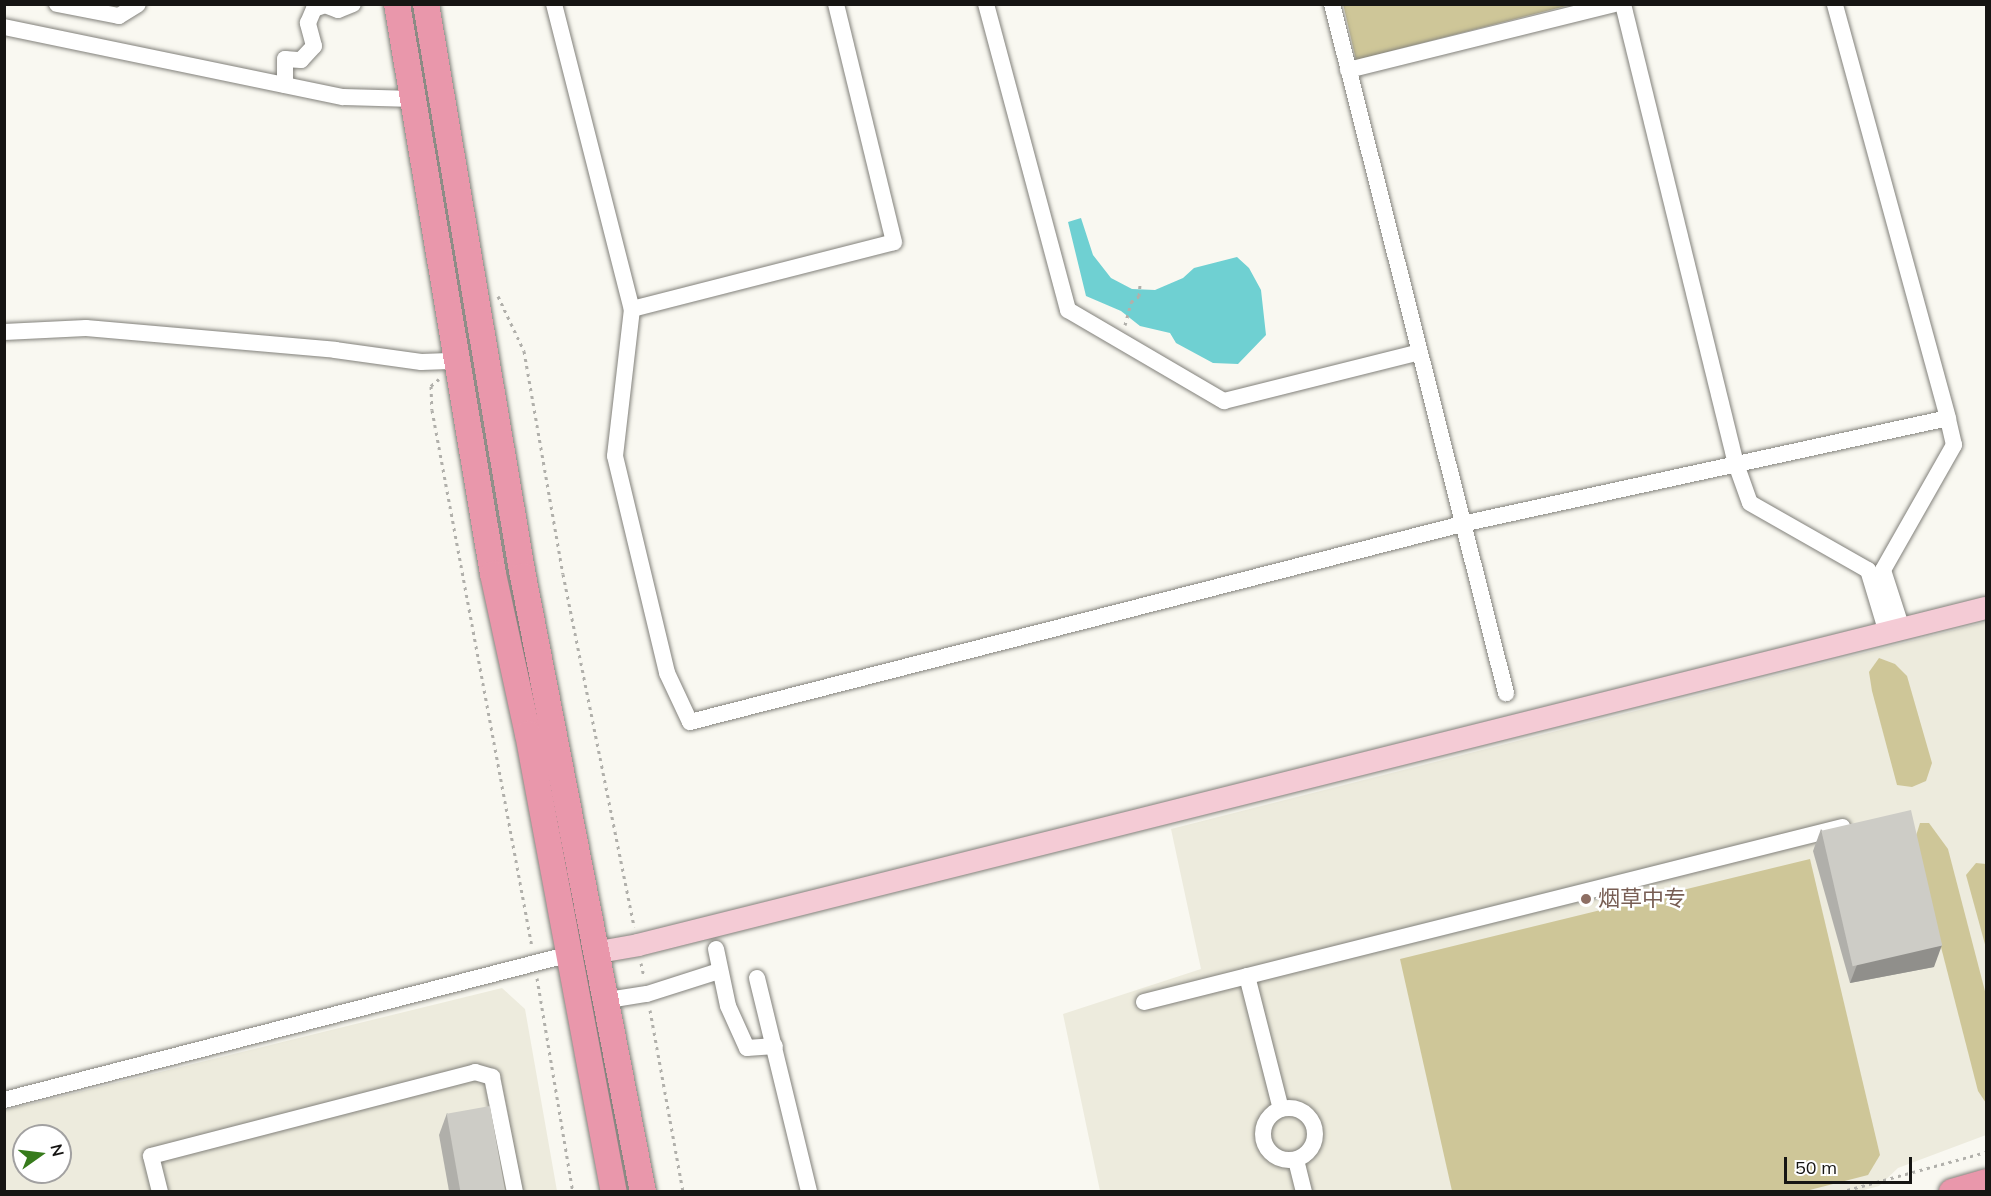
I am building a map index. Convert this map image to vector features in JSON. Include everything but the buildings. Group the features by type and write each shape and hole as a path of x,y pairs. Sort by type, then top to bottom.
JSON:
{"main road":[{"path":"397,4 493,574 570,954 614,1191"},
{"path":"426,4 523,576 599,952 643,1191"},
{"path":"1953,1191 1986,1182"}],"street":[{"path":"57,4 119,16 138,4"},
{"path":"285,85 285,59 301,60 314,46 308,23 314,9 325,5 338,10 353,4"},
{"path":"554,4 632,309 615,456 667,673 690,722 1462,524 1948,418"},
{"path":"632,309 894,242 836,4"},
{"path":"986,4 1068,310 1224,401 1417,353"},
{"path":"1332,4 1417,353 1506,693"},
{"path":"1348,70 1614,4"},
{"path":"1623,4 1736,464 1750,503 1868,570 1895,631"},
{"path":"1835,4 1954,445 1883,570 1895,631"},
{"path":"4,27 343,96 414,99"},
{"path":"4,332 86,328 335,350 422,362 458,361"},
{"path":"599,952 638,945 1986,608"},
{"path":"1144,1002 1855,824"},
{"path":"716,950 728,1006 747,1048 775,1046"},
{"path":"4,1100 570,954"},
{"path":"608,1000 647,994 719,971"},
{"path":"1247,976 1281,1109"},
{"path":"757,978 808,1191"},
{"path":"160,1191 151,1156 475,1071 492,1077 514,1191"},
{"path":"1281,1109 1304,1112 1314,1125 1310,1150 1296,1160 1279,1159 1263,1139 1266,1122 1281,1109"},
{"path":"1296,1160 1304,1191"}],"path":[{"path":"1120,341 1140,284"},
{"path":"494,289 524,351 563,574 638,945 683,1191"},
{"path":"458,361 431,386 432,410 534,963 573,1191"},
{"path":"1840,1191 1986,1152"}],"shaded area":[{"path":"1343,4 1570,5 1356,60"},
{"name":"烟草中专","path":"1986,622 1986,1135 1898,1168 1879,1186 1857,1192 1100,1191 1063,1014 1201,969 1171,829"},
{"path":"1879,658 1895,664 1907,676 1932,763 1926,781 1912,787 1897,785 1872,691 1869,672"},
{"path":"1920,823 1929,823 1948,849 1986,995 1986,1103 1978,1091 1914,842"},
{"path":"1810,859 1880,1155 1868,1175 1802,1192 1452,1191 1400,959"},
{"path":"1976,863 1986,864 1986,948 1966,875"},
{"path":"502,988 525,1009 557,1191 5,1192 5,1110"}],"water":[{"path":"1081,218 1093,255 1111,278 1132,289 1155,290 1183,278 1194,268 1237,257 1249,268 1261,290 1266,335 1238,364 1213,363 1176,343 1170,333 1140,326 1121,311 1086,296 1068,222"}],"place":[{"name":"烟草中专","path":"1586,899"}]}
